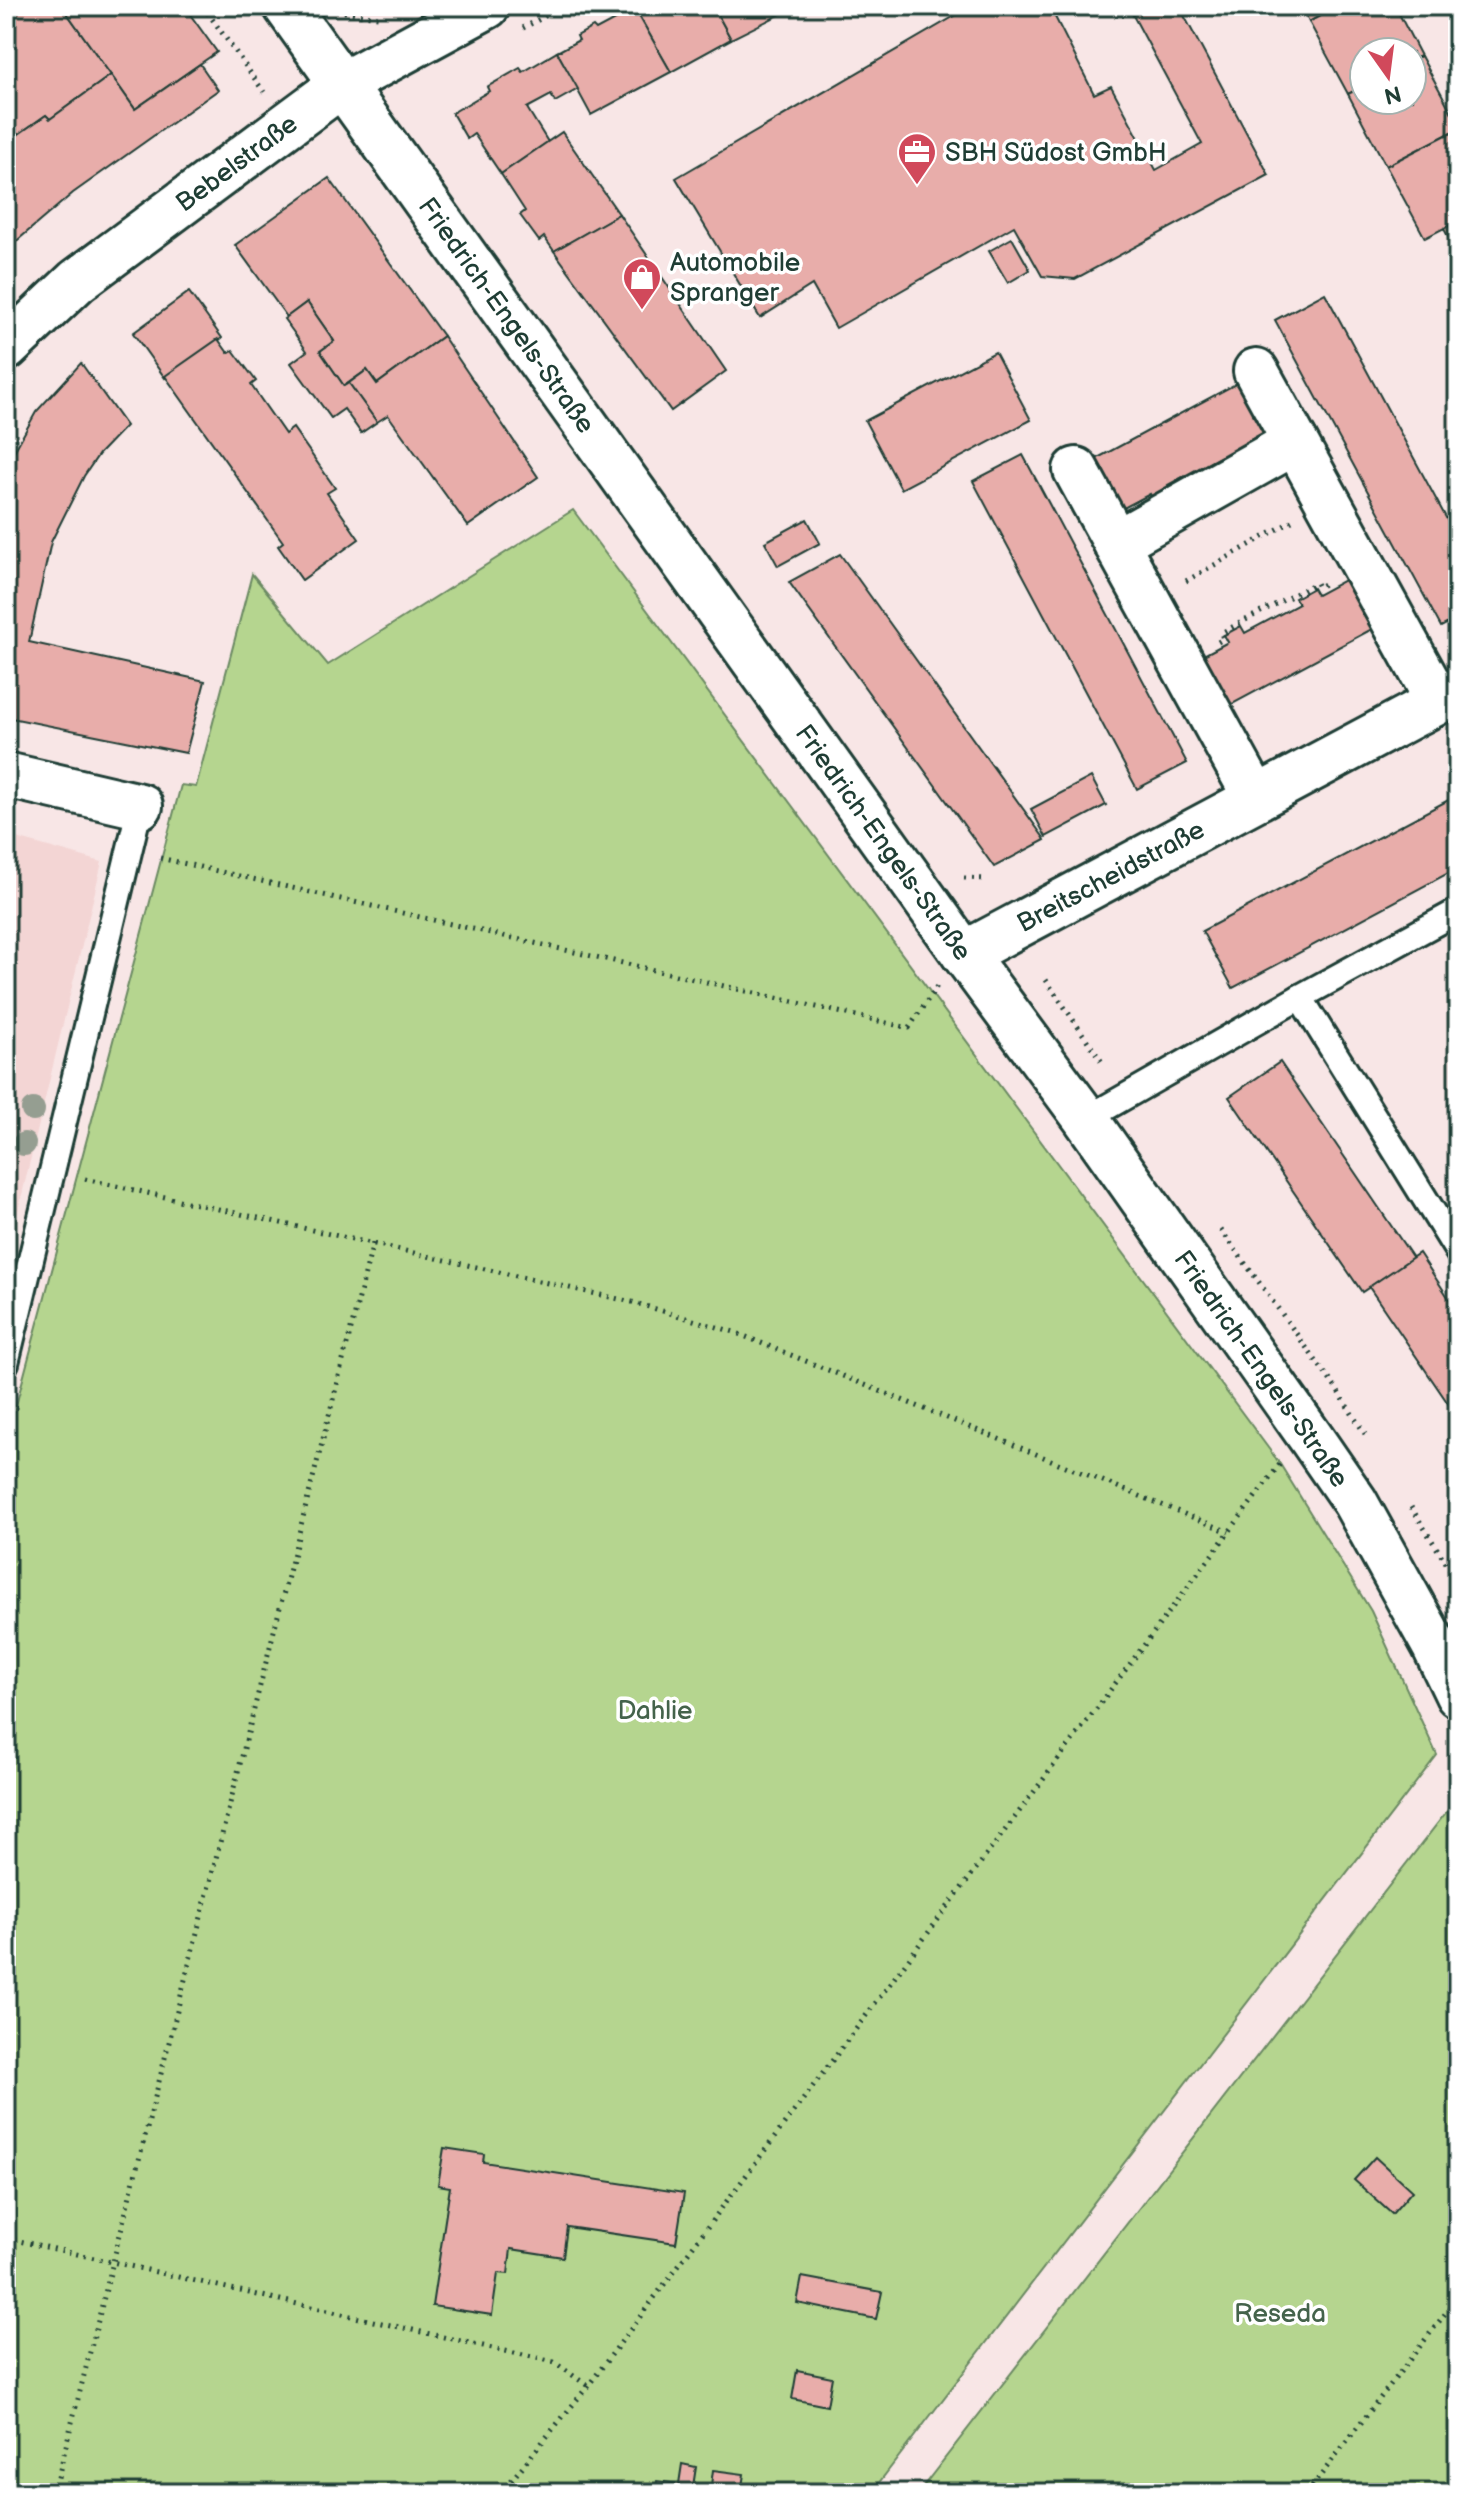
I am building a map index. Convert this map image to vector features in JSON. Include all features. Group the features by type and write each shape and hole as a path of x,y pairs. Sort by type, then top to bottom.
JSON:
{"street":[{"name":"Friedrich-Engels-Straße","path":"286,6 950,970 1086,1119 1311,1438 1446,1639 1458,1695"},
{"name":"Bebelstraße","path":"6,348 77,281 341,85 499,20"},
{"name":"Breitscheidstraße","path":"950,970 1256,798 1448,696 1362,563 1256,371"},
{"path":"1116,543 1295,442"},
{"path":"1076,470 1256,798"},
{"path":"6,775 140,806"}],"lane":[{"path":"6,1363 140,806"},
{"path":"1086,1119 1458,911"},
{"path":"1300,997 1458,1252"}],"path":[{"path":"203,6 287,126"},
{"path":"339,6 344,12 382,18"},
{"path":"499,20 564,6"},
{"path":"1148,602 1328,501"},
{"path":"1181,661 1223,639 1221,633 1316,583 1318,587 1362,563"},
{"path":"130,852 909,1028 950,970"},
{"path":"956,878 987,879"},
{"path":"53,1172 632,1302 734,1332 1229,1532"},
{"path":"54,2493 373,1243"},
{"path":"501,2493 588,2386 1280,1464 1311,1438"},
{"path":"6,2238 554,2362 588,2386"},
{"path":"1307,2493 1458,2297"}],"shaded area":[{"path":"6,835 102,862 6,1261"}],"green space":[{"name":"Dahlie","path":"573,510 1280,1464 1371,1611 1437,1755 871,2493 6,2493 6,1443 181,785 196,787 252,574 328,665"},
{"name":"Reseda","path":"1458,1797 1458,2493 918,2493"}],"building":[{"path":"6,6 62,6 111,75 50,119 46,115 6,143"},
{"path":"62,6 184,6 217,52 135,109"},
{"path":"642,6 713,6 731,39 671,72 635,9"},
{"path":"713,6 790,6 791,9 731,39"},
{"path":"972,6 1071,6 1054,15 1094,94 1111,86 1156,170 1202,144 1128,6 1179,6 1269,175 1075,279 1042,276 1014,226 836,328 812,285 760,318 676,178"},
{"path":"1301,6 1338,6 1309,22"},
{"path":"1338,6 1395,6 1411,36 1348,36 1348,94 1309,22"},
{"path":"635,9 671,72 591,115 557,52 579,40 577,36 593,27 596,30"},
{"path":"557,52 578,89 555,102 551,95 527,108 548,142 501,174 474,134 467,139 452,113 489,91 487,87 520,68 523,72"},
{"path":"200,64 218,90 73,193 6,250 6,143 46,115 50,119 111,75 135,109"},
{"path":"1428,69 1458,129 1386,166 1360,116 1428,116"},
{"path":"1458,129 1458,221 1425,238 1386,166"},
{"path":"562,132 619,214 554,251 544,237 539,241 520,215 525,211 501,174"},
{"path":"329,178 443,336 377,384 367,370 344,386 320,351 334,341 307,302 287,317 235,245"},
{"name":"Automobile Spranger","path":"619,214 726,371 671,411 554,251"},
{"path":"1458,221 1458,255 1444,229"},
{"path":"1012,238 1030,270 1008,283 989,251"},
{"path":"189,292 222,338 165,378 133,333"},
{"path":"1325,293 1458,540 1458,618 1441,627 1275,320"},
{"path":"307,302 334,341 320,351 344,386 349,383 377,422 361,433 344,409 331,418 291,363 307,351 284,319"},
{"path":"443,336 538,477 468,526 388,415 377,422 349,383 367,370 377,384"},
{"path":"218,339 228,353 233,350 256,381 251,385 285,434 293,428 335,488 327,493 359,539 302,580 278,546 283,542 165,376"},
{"path":"995,352 1031,420 901,489 865,421"},
{"path":"81,363 126,426 99,454 84,476 51,542 29,642 205,681 186,753 6,717 6,466 36,412"},
{"path":"1241,381 1268,431 1239,447 1242,454 1225,463 1221,456 1168,485 1171,491 1153,501 1150,494 1118,511 1092,461"},
{"path":"1023,455 1187,763 1137,789 973,481"},
{"path":"807,519 820,543 778,566 765,542"},
{"path":"840,554 1045,840 994,867 789,582"},
{"path":"1348,578 1374,628 1225,708 1198,658 1228,642 1224,635 1241,626 1245,633 1299,604 1295,598 1313,588 1317,595"},
{"path":"1091,777 1106,805 1046,837 1031,809"},
{"path":"1458,795 1458,868 1233,988 1202,931"},
{"path":"1280,1062 1413,1258 1362,1292 1229,1097"},
{"path":"1419,1253 1458,1312 1458,1418 1369,1287"},
{"path":"444,2148 484,2154 483,2162 684,2193 676,2243 567,2227 563,2257 511,2249 508,2274 498,2273 492,2315 432,2306 450,2187 438,2185"},
{"path":"1375,2157 1412,2191 1392,2214 1354,2180"},
{"path":"802,2277 882,2292 876,2319 797,2303"},
{"path":"797,2370 832,2377 827,2406 792,2399"},
{"path":"682,2464 696,2467 692,2493 655,2493 657,2481 679,2484"},
{"path":"713,2470 744,2474 741,2493 710,2493"}],"place":[{"name":"SBH Südost GmbH","path":"917,186"},
{"name":"Automobile Spranger","path":"642,311"}]}
